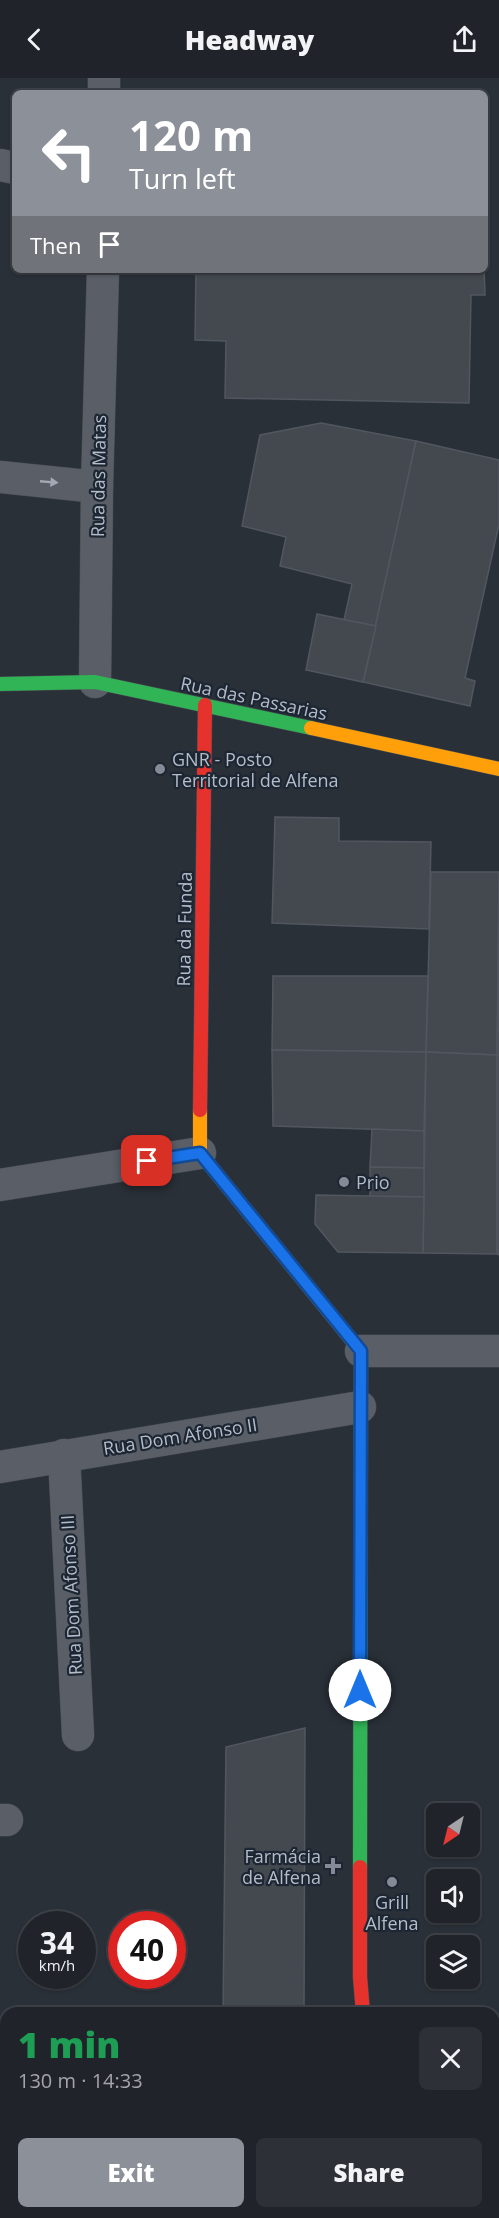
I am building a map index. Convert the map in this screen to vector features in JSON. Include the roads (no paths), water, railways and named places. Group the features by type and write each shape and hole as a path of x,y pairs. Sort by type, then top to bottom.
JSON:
{"street":[{"name":"Rua das Matas","path":"95,682 97,487 104,273"},
{"path":"0,477 97,487"},
{"name":"Rua das Passarias","path":"0,684 95,682 499,770"},
{"path":"0,698 15,684"},
{"name":"Rua da Funda","path":"200,1153 205,705"},
{"path":"0,1185 200,1153 361,1351 360,1977 362,2007"},
{"path":"361,1351 499,1351"},
{"name":"Rua Dom Afonso II","path":"0,1467 360,1407"},
{"name":"Rua Dom Afonso III","path":"64,1455 78,1735"},
{"path":"353,2007 360,1977"}],"place":[{"name":"GNR - Posto Territorial de Alfena","path":"160,769"},
{"name":"Prio","path":"344,1182"},
{"name":"Farmácia de Alfena","path":"333,1866"},
{"name":"Grill Alfena","path":"392,1882"}]}
